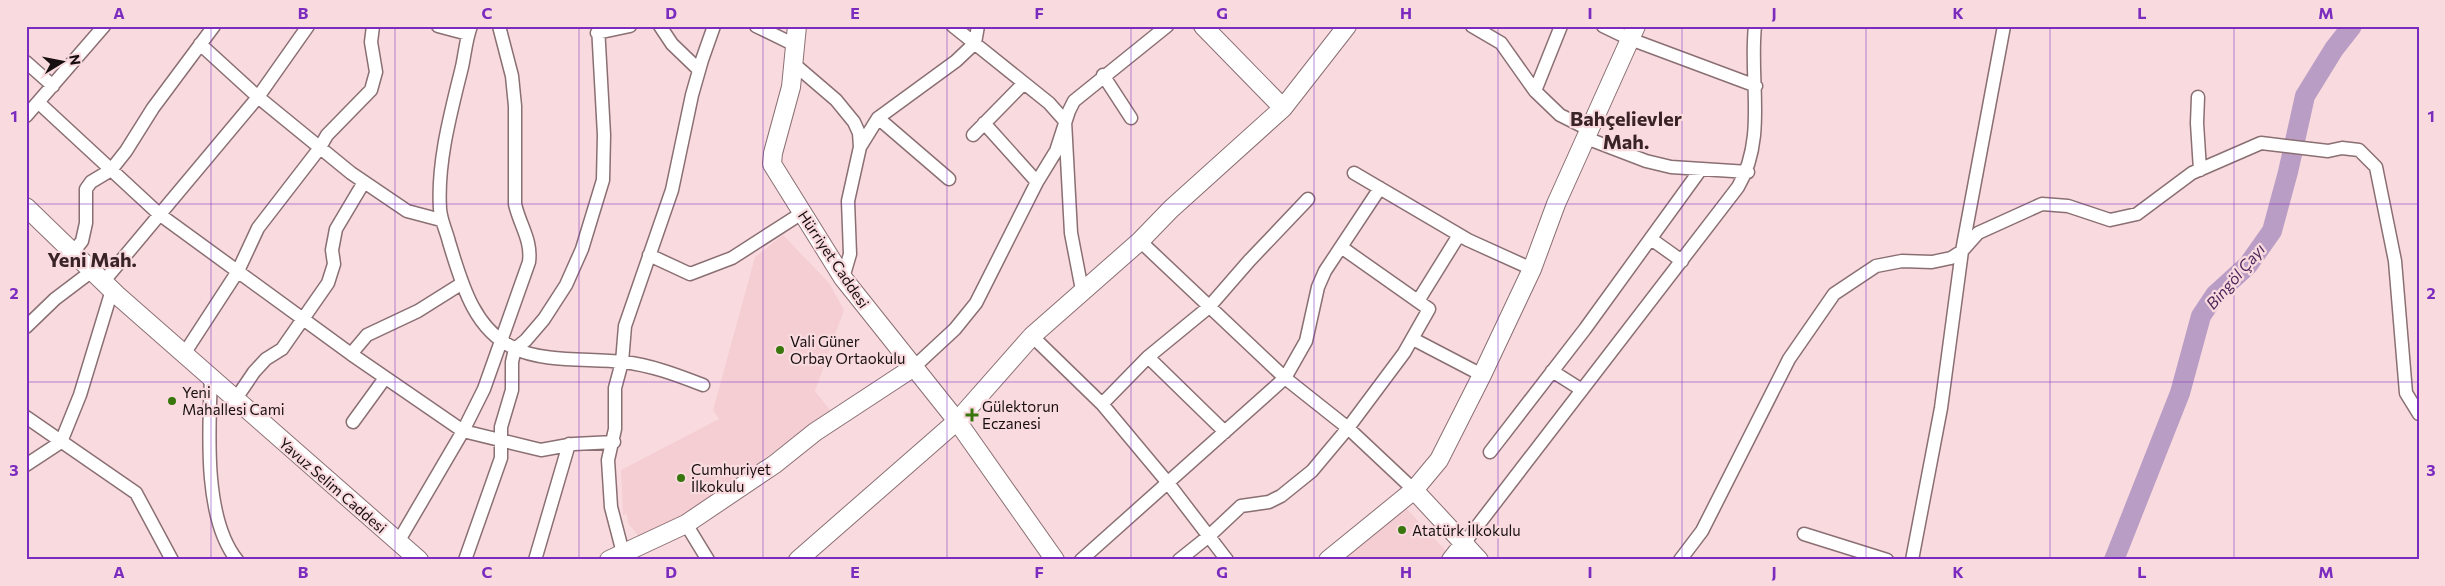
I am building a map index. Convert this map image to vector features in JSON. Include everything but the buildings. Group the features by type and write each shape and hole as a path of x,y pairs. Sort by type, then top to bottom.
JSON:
{"street":[{"path":"26,116 40,103 104,26"},
{"path":"74,251 82,241 84,232 86,189 91,182 111,170 214,26"},
{"path":"26,465 61,442 80,395 103,281 258,97 308,26"},
{"path":"184,354 238,271 258,228 319,149 327,135 371,90 376,72 371,42 373,26"},
{"path":"438,26 470,30 440,184 441,220 449,239 461,284 479,317 501,340 515,349 565,358 622,362 674,374 703,385"},
{"path":"398,542 463,431 484,389 529,262 531,248 519,220 515,204 515,106 512,76 499,26"},
{"path":"465,560 501,458 503,442 501,427 512,390 515,349 526,340 544,319 566,285 582,249 602,180 604,135 598,30 630,26"},
{"path":"660,26 672,44 699,70"},
{"path":"714,26 699,70 672,190 625,326 622,362 615,388 614,442 608,460 615,558 686,524 775,464 815,432 914,367 955,329 976,303 1037,182 1056,151 1065,121 1074,101 1103,75 1167,26"},
{"path":"756,26 795,45"},
{"name":"Hürriyet Caddesi","path":"797,26 791,87 773,153 772,164 843,278 957,421 1055,560"},
{"path":"953,26 1049,103 1065,121 1071,233 1082,290"},
{"path":"860,147 878,118 956,61 975,43 978,26"},
{"path":"1202,26 1283,108"},
{"path":"798,560 957,421 1032,336 1082,290 1140,241 1171,209 1283,108 1347,26"},
{"path":"1472,26 1500,43 1535,91 1560,114 1588,134 1646,161 1671,168 1748,172"},
{"path":"1535,91 1561,26"},
{"path":"1602,26 1633,33 1756,86"},
{"path":"1451,560 1682,261 1748,172 1754,144 1756,86 1755,26"},
{"path":"1912,560 1941,408 1962,251 2004,26"},
{"path":"1328,560 1414,490 1439,460 1532,269 1556,204 1633,33"},
{"path":"200,44 319,149 364,182 407,212 441,220"},
{"path":"26,62 53,86"},
{"path":"794,64 836,100 854,122 859,133 860,147 848,201 850,254 843,278"},
{"path":"1103,75 1131,118"},
{"path":"973,135 1024,83"},
{"path":"2198,97 2197,123 2200,170"},
{"path":"40,103 160,214 350,354 463,431 541,450 569,444 614,442"},
{"path":"878,118 949,179"},
{"path":"984,123 1037,182"},
{"path":"1680,560 1702,531 1789,359 1834,294 1876,266 1902,262 1932,262 1951,258 1962,251 1978,233 2042,204 2068,206 2110,220 2137,214 2200,170 2261,143 2328,151 2342,148 2359,150 2376,167 2395,261 2406,393 2419,414"},
{"path":"1490,452 1701,170"},
{"path":"1354,173 1459,235 1532,269"},
{"path":"235,400 266,358 282,349 328,283 334,264 332,250 336,229 364,182"},
{"path":"1081,560 1286,378 1306,341 1318,287 1341,247 1380,188"},
{"path":"1102,404 1148,357 1210,307 1249,261 1308,199"},
{"name":"Yavuz Selim Caddesi","path":"26,208 74,251 103,281 235,400 419,560"},
{"path":"649,255 690,274 732,258 802,213"},
{"path":"1418,301 1459,235"},
{"path":"1651,239 1682,261"},
{"path":"1140,241 1286,378 1348,428 1414,490 1479,560"},
{"path":"1179,560 1209,536 1240,506 1268,502 1292,488 1312,471 1348,428 1412,339 1430,309 1341,247"},
{"path":"26,327 55,299 103,281"},
{"path":"350,354 367,335 418,312 461,284"},
{"path":"1032,336 1102,404 1168,483 1227,560"},
{"path":"1412,339 1482,375"},
{"path":"1148,357 1225,432"},
{"path":"1552,371 1582,390"},
{"path":"211,378 208,442 215,510 232,553 237,560"},
{"path":"353,422 385,378"},
{"path":"26,417 136,493 172,560"},
{"path":"535,560 569,444"},
{"path":"686,524 708,560"},
{"path":"1804,534 1887,560"}],"shaded area":[{"name":"Vali Güner Orbay Ortaokulu","path":"783,235 829,283 844,310 815,391 830,410 688,515 639,537 628,523 627,514 623,515 621,470 719,419 713,410 755,257"},
{"name":"Atatürk İlkokulu","path":"1404,506 1449,554 1444,560 1342,560"}],"waterway":[{"name":"Bingöl Çayı","path":"2114,560 2180,393 2201,316 2215,295 2248,265 2272,231 2288,172 2305,96 2334,49 2352,26"}],"place":[{"name":"Vali Güner Orbay Ortaokulu","path":"780,350"},
{"name":"Yeni Mahallesi Cami","path":"172,401"},
{"name":"Gülektorun Eczanesi","path":"972,415"},
{"name":"Cumhuriyet İlkokulu","path":"681,478"},
{"name":"Atatürk İlkokulu","path":"1402,530"}],"district":[{"name":"Bahçelievler Mah.","path":"1626,130"},
{"name":"Yeni Mah.","path":"92,259"}]}
